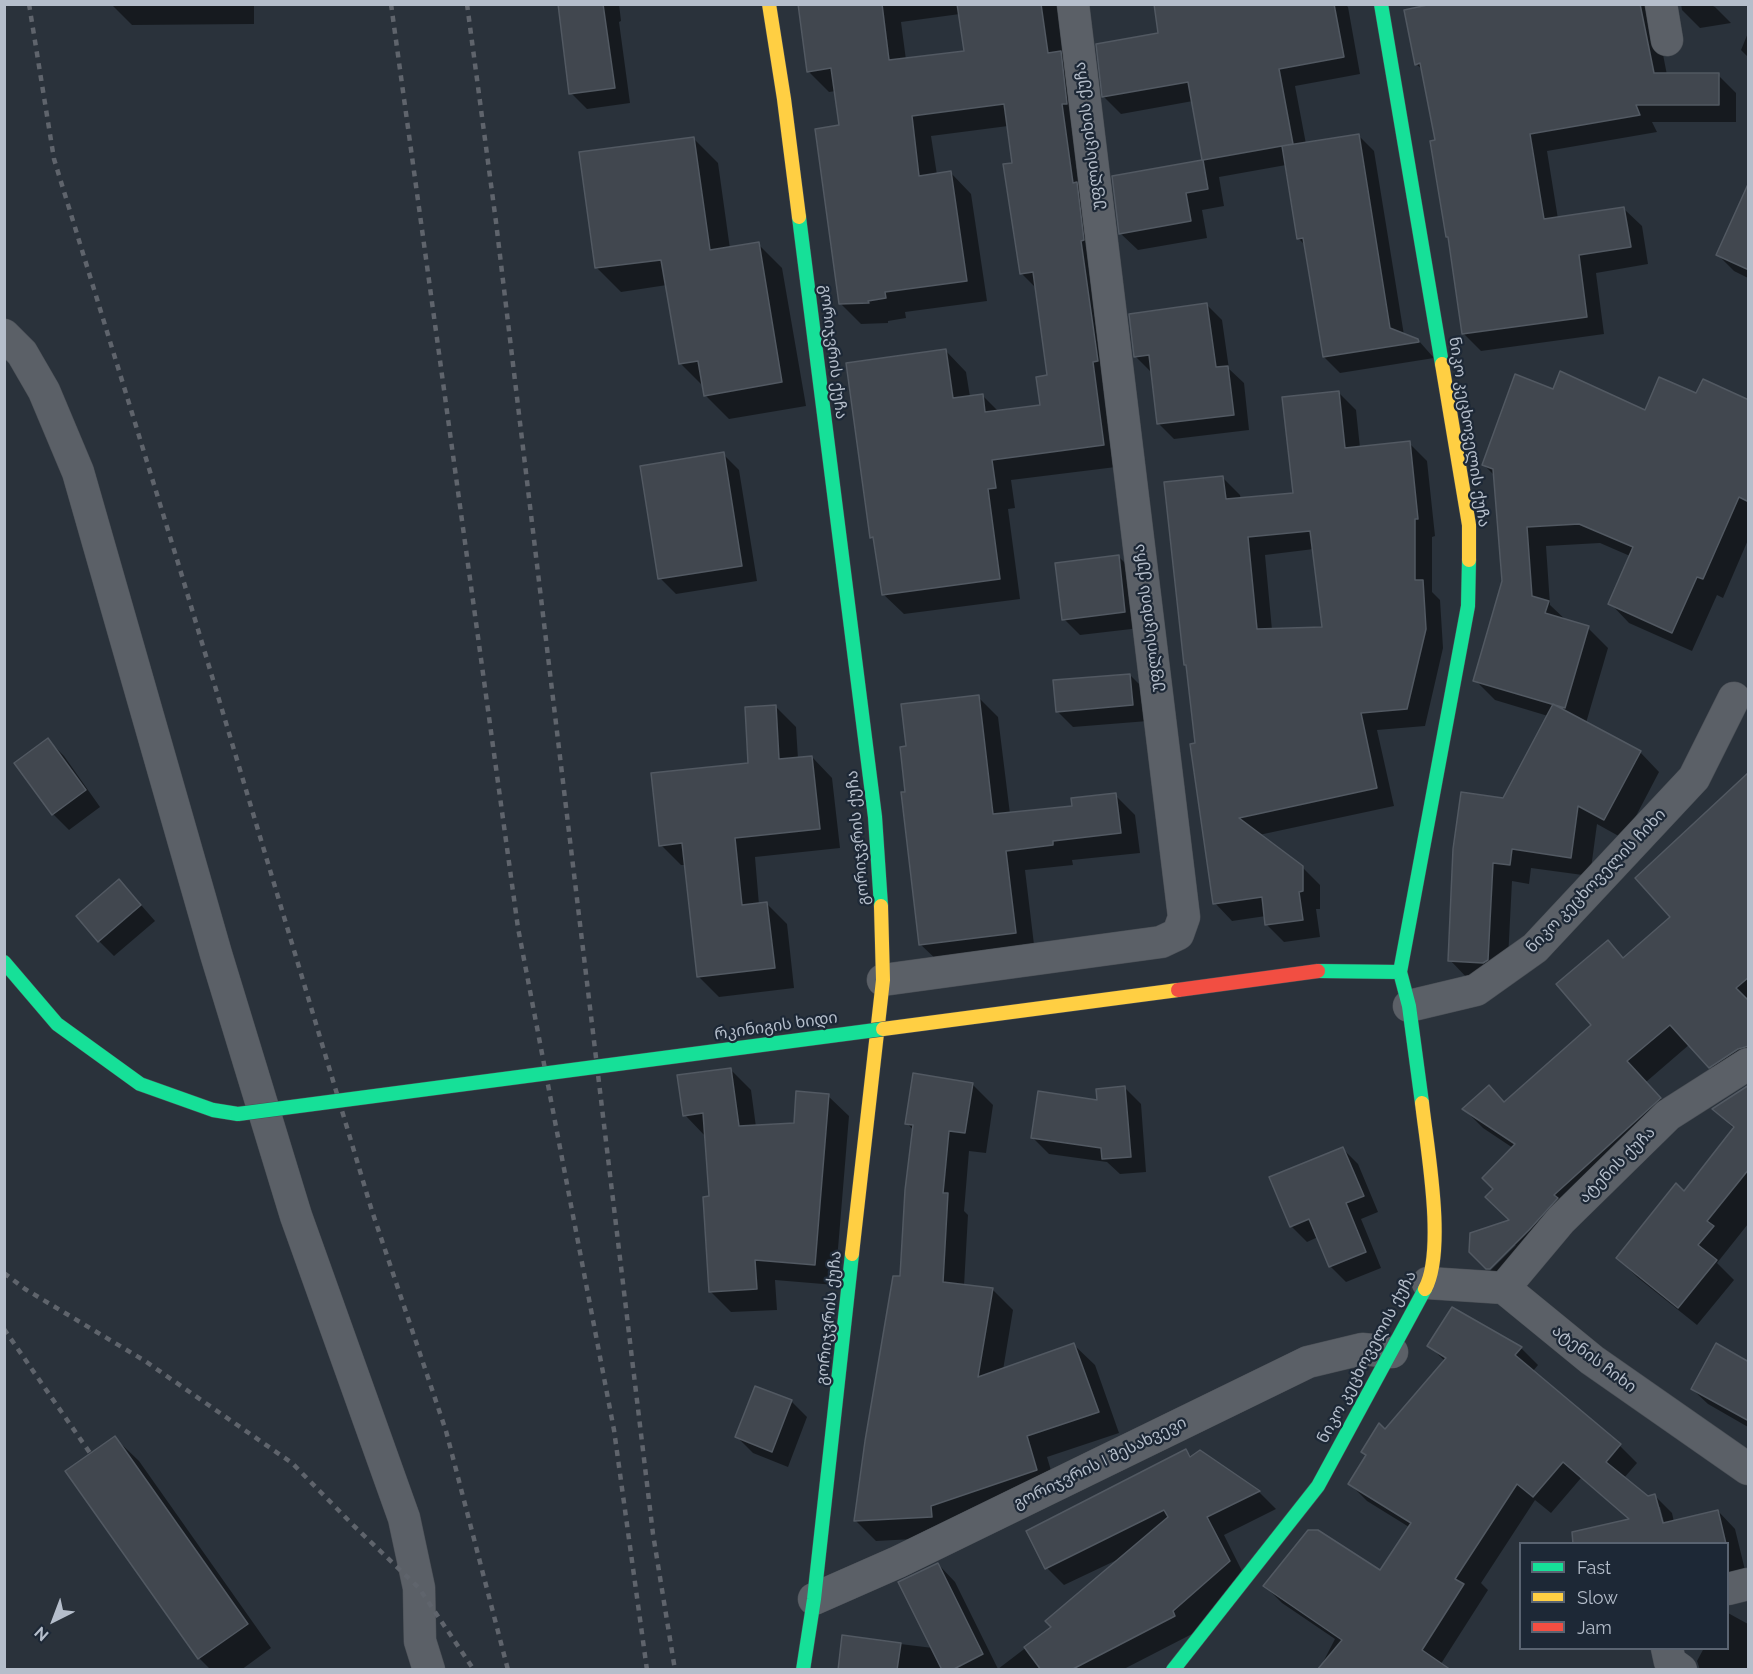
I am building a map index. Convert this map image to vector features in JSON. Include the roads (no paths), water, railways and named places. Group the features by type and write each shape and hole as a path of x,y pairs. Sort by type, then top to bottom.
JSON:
{"main road":[{"name":"გორიჯვრის ქუჩა","path":"769,4 784,99 875,817 883,980 814,1599 803,1670"},
{"name":"ნიკო კეცხოველის ქუჩა","path":"1173,1670 1318,1486 1428,1283 1435,1247 1431,1176 1409,1006 1400,972 1468,606 1469,525 1381,4"},
{"name":"რკინიგის ხიდი","path":"4,962 57,1024 140,1084 213,1110 238,1114 1318,971 1400,972"}],"street":[{"name":"უფლისციხის ქუჩა","path":"883,980 1161,942 1178,934 1184,917 1073,4"},
{"path":"1661,4 1667,40"},
{"path":"4,335 22,353 44,392 78,472 216,954 296,1216 404,1518 419,1588 420,1641 429,1670"},
{"name":"ნიკო კეცხოველის ჩიხი","path":"1409,1006 1476,990 1535,948 1694,778 1734,698"},
{"name":"ატენის ქუჩა","path":"1504,1288 1561,1220 1668,1115 1749,1064"},
{"path":"1428,1283 1504,1288"},
{"name":"ატენის ჩიხი","path":"1504,1288 1592,1360 1749,1469"},
{"name":"გორიჯვრის I შესახვევი","path":"814,1599 898,1562 1308,1362 1362,1348 1392,1352"},
{"path":"1729,1589 1749,1584"},
{"path":"1667,1650 1670,1662 1681,1670"}],"railway":[{"path":"29,4 54,159 179,566 372,1211 446,1431 508,1670"},
{"path":"391,4 518,928 614,1430 647,1670"},
{"path":"467,4 496,222 653,1534 675,1670"},
{"path":"4,1273 25,1289 145,1361 292,1463 419,1588 474,1670"},
{"path":"4,1329 90,1453"}]}
